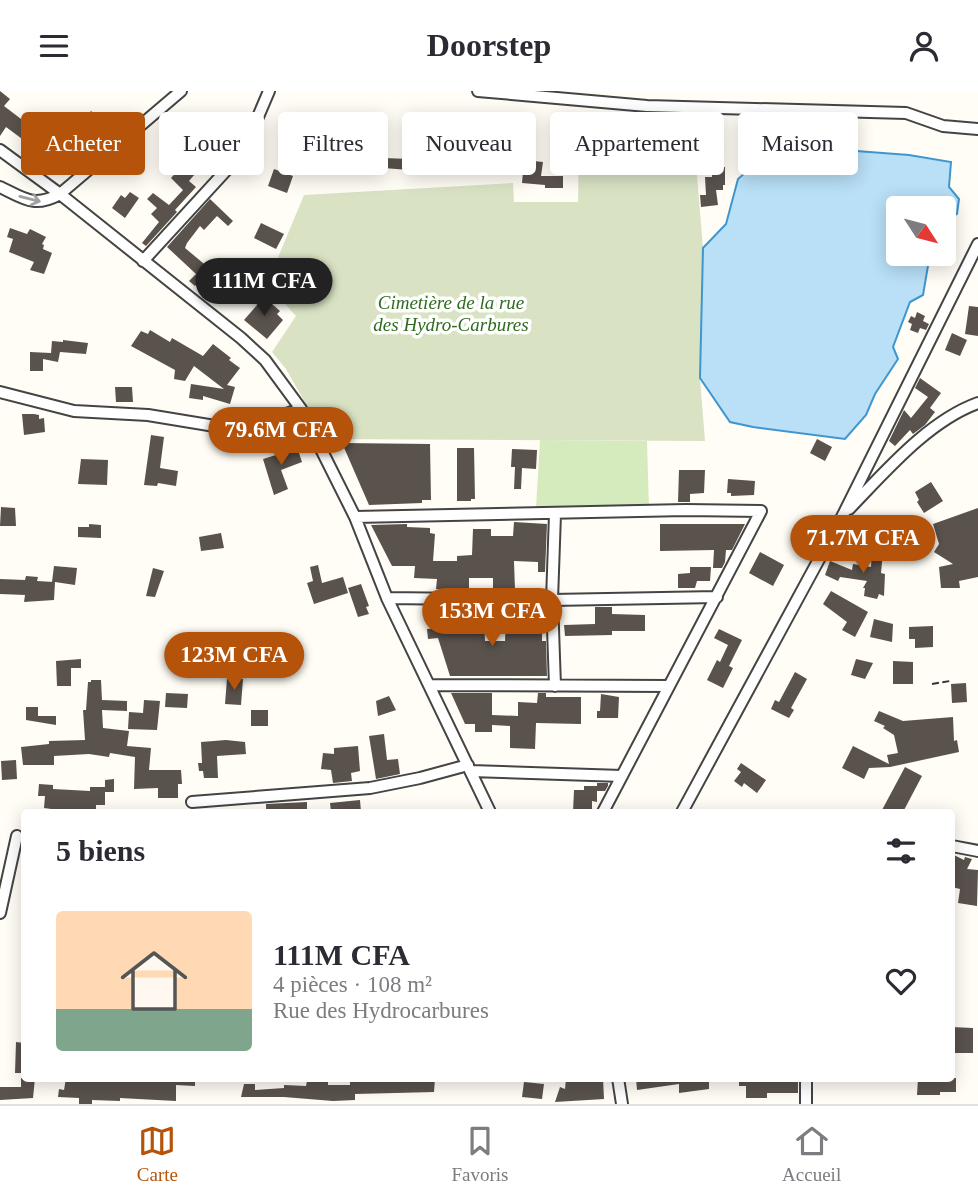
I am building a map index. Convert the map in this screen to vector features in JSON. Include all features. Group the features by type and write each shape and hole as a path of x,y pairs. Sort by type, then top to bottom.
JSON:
{"street":[{"path":"0,187 38,203 60,194 181,91"},
{"path":"144,261 243,152 269,91"},
{"path":"478,91 647,106 906,113 943,126 978,129"},
{"path":"0,150 60,194 265,359 301,409 355,517 387,598 489,809"},
{"path":"684,809 843,515 978,244"},
{"path":"0,392 74,411 148,415 239,430 301,409"},
{"path":"843,515 905,452 950,417 978,403"},
{"path":"355,517 686,510 761,511 605,809"},
{"path":"555,514 552,600 555,685"},
{"path":"387,598 552,600 717,597"},
{"path":"430,685 669,686"},
{"path":"192,802 370,788 469,768 622,776"},
{"path":"0,913 17,836"},
{"path":"955,847 978,851"},
{"path":"619,1082 622,1104"},
{"path":"806,1082 806,1104"}],"path":[{"path":"932,684 950,681"}],"green space":[{"name":"Cimetière de la rue des Hydro-Carbures","path":"578,175 697,175 703,248 700,378 705,441 326,439 286,369 272,352 296,316 267,284 304,195 513,183 514,202 578,202"},
{"path":"540,440 647,441 649,509 536,508"}],"water":[{"path":"858,151 951,162 949,187 959,199 956,215 956,196 886,196 886,266 928,266 923,295 910,302 893,347 898,359 875,394 866,415 845,439 730,422 700,378 703,248 726,224 738,179 743,175 858,175"}],"building":[{"path":"0,91 10,99 4,106 21,119 21,138 6,127 0,136"},
{"path":"388,158 402,159 402,169 388,168"},
{"path":"536,161 543,162 541,176 563,176 563,188 545,188 545,185 522,183 523,175 536,175"},
{"path":"725,167 725,185 723,190 716,190 718,205 701,207 700,195 706,195 705,177 724,175"},
{"path":"274,169 278,170 278,175 293,176 287,193 268,186"},
{"path":"174,175 194,175 189,181 196,187 146,246 142,243 159,222 151,214 157,208 147,199 153,193 169,205 183,190 171,178"},
{"path":"130,192 139,198 125,218 112,208 121,195 125,198"},
{"path":"210,199 233,221 228,226 217,216 204,230 200,226 187,243 185,248 209,268 195,286 189,281 196,274 167,247"},
{"path":"261,223 284,234 276,249 254,238"},
{"path":"10,228 27,234 30,229 46,237 42,244 43,249 52,253 44,274 30,270 34,262 9,252 13,239 7,237"},
{"path":"264,297 280,311 277,314 283,320 267,339 244,320"},
{"path":"969,306 978,307 978,336 965,334"},
{"path":"917,312 925,316 923,321 929,324 926,330 920,328 918,333 910,330 912,324 908,322 911,316 915,318"},
{"path":"150,330 170,342 172,338 203,356 213,344 231,358 229,360 240,368 227,385 235,387 230,404 203,396 203,400 189,398 191,384 224,389 194,366 185,381 174,379 175,370 131,346 141,331 148,334"},
{"path":"952,333 967,340 960,356 945,350"},
{"path":"52,341 88,343 86,354 60,352 58,362 43,359 43,371 30,371 30,352 51,353"},
{"path":"920,378 941,393 930,408 935,412 925,425 913,434 910,430 895,446 889,441 904,410 911,418 928,397 915,388"},
{"path":"115,387 132,387 133,402 116,402"},
{"path":"22,414 34,414 39,415 39,419 44,418 45,432 24,435"},
{"path":"151,435 164,437 160,468 178,471 176,486 158,483 157,486 144,485"},
{"path":"817,439 832,447 825,461 810,453"},
{"path":"342,443 430,444 431,500 422,500 422,503 369,505"},
{"path":"284,445 285,450 297,447 302,462 281,470 288,489 274,495 263,459 276,455 274,448"},
{"path":"457,448 474,448 475,499 471,501 457,501"},
{"path":"512,449 537,450 536,469 522,468 521,489 514,489"},
{"path":"81,459 108,460 107,485 78,484"},
{"path":"679,470 705,470 704,493 690,494 690,502 678,502"},
{"path":"728,479 755,481 754,495 731,496 731,493 727,493"},
{"path":"931,482 943,501 924,513 917,502 919,500 915,492"},
{"path":"1,507 15,508 16,526 0,526"},
{"path":"978,508 978,577 959,581 960,588 941,588 939,567 953,564 934,552 939,544 933,524"},
{"path":"514,522 547,524 545,572 538,572 538,562 514,561 515,590 493,589 493,578 469,578 469,589 436,589 437,579 414,578 415,566 392,566 371,525 407,524 407,527 430,528 430,533 435,534 433,561 457,561 457,556 472,555 473,529 491,529 491,536 513,536"},
{"path":"89,524 101,525 101,538 78,537 78,527 89,527"},
{"path":"660,524 745,524 732,550 726,550 722,568 713,568 714,550 660,551"},
{"path":"221,533 224,548 201,551 199,537"},
{"path":"872,551 883,551 881,573 885,574 884,596 879,594 877,599 864,596 863,588 867,581 840,577 838,581 825,575 830,561 852,570 853,564 871,567"},
{"path":"760,552 784,565 773,586 749,573"},
{"path":"318,565 322,583 343,577 348,593 314,604 307,583 313,581 310,567"},
{"path":"54,566 77,568 75,585 55,582 54,600 24,602 25,595 0,594 0,579 25,580 26,576 38,577 37,581 52,582"},
{"path":"690,567 711,567 710,581 697,581 695,588 678,588 678,574 690,573"},
{"path":"153,568 164,571 155,597 146,596"},
{"path":"361,584 369,614 358,617 348,588"},
{"path":"831,591 868,612 855,637 842,630 847,622 823,604"},
{"path":"595,607 612,607 612,614 645,615 645,631 565,636 564,625 595,624"},
{"path":"465,611 475,612 475,619 484,619 485,641 505,641 506,618 542,618 547,676 450,676 438,638 428,639 427,629 444,627 444,619 465,619"},
{"path":"874,619 893,624 892,642 870,637"},
{"path":"933,626 933,647 915,648 915,639 909,639 909,627"},
{"path":"719,629 742,640 729,666 733,668 723,688 707,680 728,645 714,638"},
{"path":"81,659 81,668 71,668 71,686 57,686 56,661"},
{"path":"856,659 873,663 865,679 851,675"},
{"path":"893,661 913,662 913,684 893,684"},
{"path":"795,672 807,679 791,708 794,710 789,718 771,709 775,700 779,702"},
{"path":"227,679 243,679 241,705 225,704"},
{"path":"101,680 102,700 127,701 127,711 102,710 103,728 129,731 127,746 151,748 149,770 181,770 182,784 178,784 178,798 158,798 158,788 134,789 135,757 110,753 109,757 89,754 54,756 54,765 23,765 21,747 49,744 49,741 85,740 83,710 86,710 88,682"},
{"path":"966,683 967,702 952,703 951,684"},
{"path":"166,693 188,694 187,708 165,707"},
{"path":"451,693 492,693 492,715 518,716 518,702 537,703 538,693 546,693 546,697 581,697 581,724 536,723 535,749 510,748 510,726 492,725 492,732 475,732 475,724 465,724"},
{"path":"601,694 619,697 618,718 597,718"},
{"path":"389,696 396,710 378,716 376,701"},
{"path":"144,700 160,701 157,730 128,729 129,712 143,713"},
{"path":"26,707 38,707 38,716 56,716 56,725 26,720"},
{"path":"251,710 268,710 268,726 251,726"},
{"path":"879,711 903,721 953,717 954,741 957,740 959,752 890,767 869,768 864,779 842,768 853,746 889,764 887,755 898,753 894,735 883,728 885,726 874,721"},
{"path":"384,734 387,760 398,759 400,774 376,779 369,736"},
{"path":"201,742 245,742 246,754 217,756 218,778 204,778 198,763 202,763"},
{"path":"358,746 360,771 351,773 352,781 333,783 331,770 321,769 323,753 334,754 334,748"},
{"path":"16,760 17,779 2,780 1,761"},
{"path":"741,763 766,780 757,793 744,783 742,787 734,781 741,772 737,769"},
{"path":"905,767 922,776 905,809 883,809"},
{"path":"114,779 114,792 105,792 105,805 96,805 96,809 44,808 45,796 38,796 39,784 53,785 53,789 90,791 90,787 105,787 105,780"},
{"path":"597,783 608,783 605,791 597,791 597,802 592,801 592,809 573,809 574,790 584,790 584,786 597,786"},
{"path":"360,800 361,809 331,809 330,803"},
{"path":"307,802 307,809 266,809 266,804"},
{"path":"955,856 964,860 965,857 972,859 967,869 978,870 977,906 958,903 960,889 955,888"},
{"path":"955,1027 973,1028 973,1053 955,1053"},
{"path":"16,1042 21,1043 21,1073 15,1073"},
{"path":"956,1078 956,1092 917,1095 918,1082 955,1082"},
{"path":"21,1082 35,1082 33,1098 0,1100 0,1087 21,1087"},
{"path":"65,1082 195,1082 195,1086 176,1085 176,1101 120,1098 120,1101 92,1100 92,1104 79,1104 79,1098 58,1097 59,1089 64,1090"},
{"path":"307,1082 350,1085 350,1082 435,1082 434,1092 355,1094 355,1100 241,1097 244,1084 255,1084 255,1090 284,1088 284,1085 306,1086"},
{"path":"524,1082 544,1084 542,1099 522,1097"},
{"path":"566,1082 603,1082 604,1099 555,1102 560,1087 565,1089"},
{"path":"636,1082 709,1082 709,1089 679,1093 679,1084 637,1090"},
{"path":"739,1082 798,1082 798,1093 767,1093 767,1098 746,1098 746,1086 739,1086"}]}
